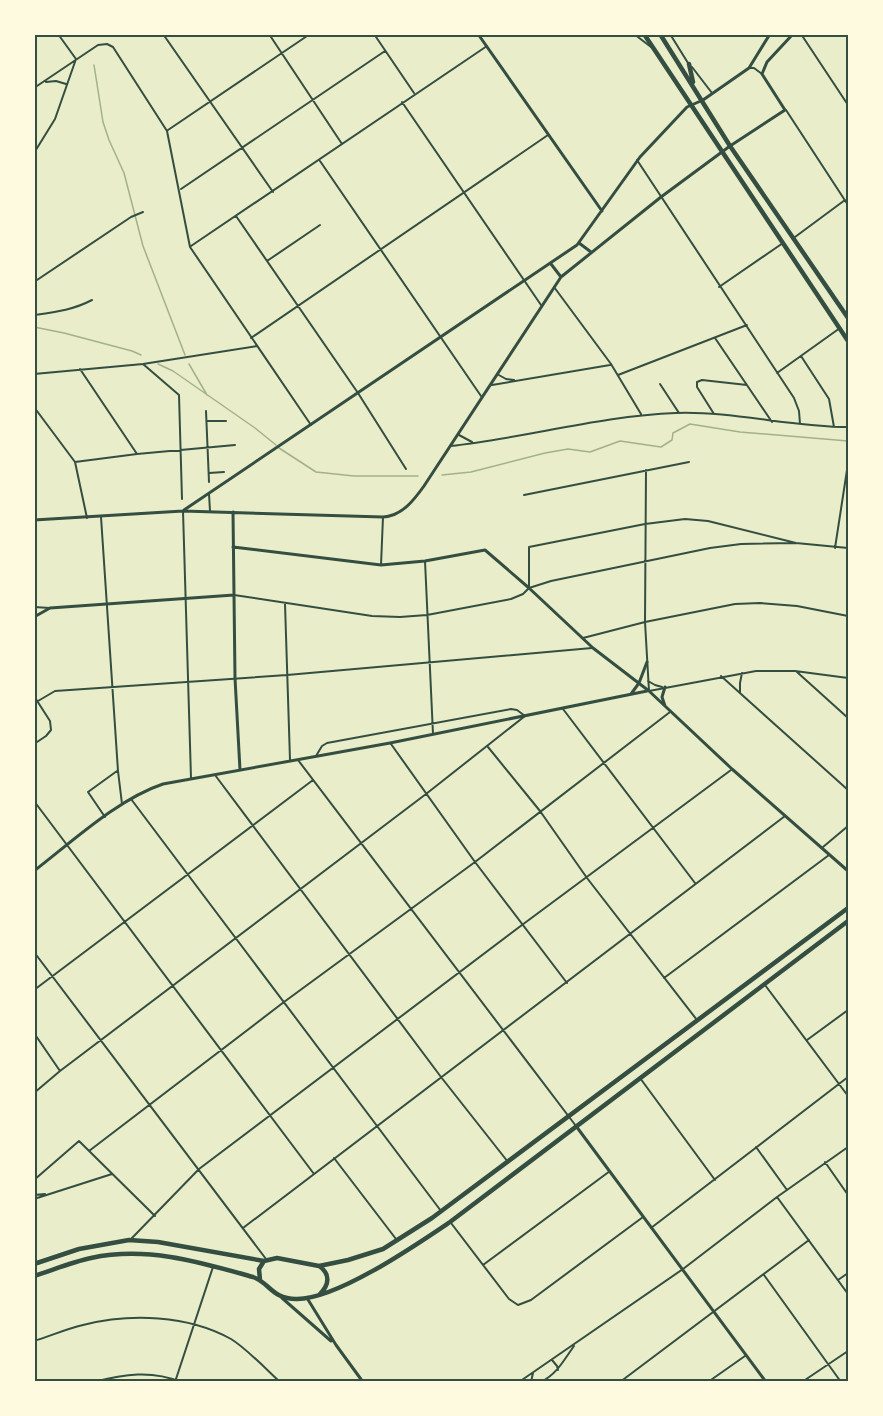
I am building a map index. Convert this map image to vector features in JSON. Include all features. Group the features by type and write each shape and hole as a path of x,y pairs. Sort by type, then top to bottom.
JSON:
{"highway":[{"path":"644,34 849,341"},
{"path":"660,34 730,146 849,318"},
{"path":"689,64 693,85"},
{"path":"34,1264 79,1249 129,1240 158,1242 265,1260 277,1258 319,1266 377,1252 398,1241 442,1211 849,908"},
{"path":"265,1260 258,1269 261,1280 281,1297 306,1298 357,1279 450,1222 849,921"},
{"path":"34,1276 88,1258 127,1253 169,1256 261,1280"},
{"path":"318,1295 326,1287 328,1280 325,1271 319,1266"}],"street":[{"path":"58,34 76,59"},
{"path":"163,34 273,192"},
{"path":"269,34 342,144"},
{"path":"167,131 310,34"},
{"path":"374,34 414,93"},
{"path":"478,34 602,211"},
{"path":"634,34 654,50"},
{"path":"670,34 689,64 712,93"},
{"path":"183,511 579,243 637,160 690,106 703,100 749,68 770,34"},
{"path":"762,74 771,57 793,34"},
{"path":"801,34 849,105"},
{"path":"34,88 102,44 111,45 167,131 190,247 311,425"},
{"path":"190,247 414,93 487,46"},
{"path":"180,190 385,51"},
{"path":"34,153 55,119 76,59"},
{"path":"749,68 754,68 762,74 849,205"},
{"path":"43,82 56,81 67,84"},
{"path":"402,102 541,305"},
{"path":"34,520 183,511 383,517 391,517 401,512 416,498 561,277 721,152 785,110"},
{"path":"252,338 548,135"},
{"path":"319,160 481,396"},
{"path":"637,160 719,287 747,325 797,405 800,424"},
{"path":"795,237 845,200"},
{"path":"34,282 131,217 143,212"},
{"path":"236,216 358,393 406,469"},
{"path":"267,261 320,225"},
{"path":"579,243 591,252"},
{"path":"719,287 783,243"},
{"path":"550,264 561,277"},
{"path":"554,287 611,364 641,414"},
{"path":"34,315 61,312 79,307 92,300"},
{"path":"618,375 747,325"},
{"path":"777,373 840,328"},
{"path":"715,338 772,422"},
{"path":"34,374 143,364 257,346"},
{"path":"801,356 829,399 834,427"},
{"path":"143,364 179,395 182,499"},
{"path":"489,385 506,384 517,380 611,364"},
{"path":"80,369 137,454"},
{"path":"496,373 506,379 517,380"},
{"path":"714,414 697,387 697,382 702,380 747,385"},
{"path":"660,384 679,413"},
{"path":"34,407 75,462 87,518"},
{"path":"206,411 209,482"},
{"path":"449,446 641,414 714,414 772,422 849,428"},
{"path":"207,421 226,421"},
{"path":"457,433 474,443"},
{"path":"75,462 235,446"},
{"path":"524,495 689,462"},
{"path":"646,470 645,622 649,691"},
{"path":"835,548 848,470"},
{"path":"209,473 224,472"},
{"path":"209,494 210,511"},
{"path":"183,511 191,779"},
{"path":"233,512 235,678 240,770"},
{"path":"101,517 122,804"},
{"path":"381,565 383,517"},
{"path":"529,588 529,547 645,524 685,519 708,521 796,543 849,548"},
{"path":"34,607 50,608 234,595 372,615 400,617 427,615 511,599 523,594 529,588 560,579 645,561 741,544 796,543"},
{"path":"233,547 381,565 425,561 485,550 593,648 649,691 732,769 849,871"},
{"path":"425,561 433,734"},
{"path":"582,638 645,622 735,604 760,603 797,606 849,616"},
{"path":"285,604 290,761"},
{"path":"34,617 50,608"},
{"path":"38,701 55,691 287,675 593,648"},
{"path":"629,695 639,683 647,662"},
{"path":"795,671 849,718"},
{"path":"34,871 122,804 155,786 390,743 721,676 795,671 849,678"},
{"path":"740,693 742,673"},
{"path":"721,676 849,790"},
{"path":"648,680 655,685 665,687"},
{"path":"665,687 662,697 666,707"},
{"path":"34,696 50,721 51,730 34,744"},
{"path":"316,756 327,742 511,709 525,716"},
{"path":"563,709 696,884"},
{"path":"89,1151 284,1002 475,862 670,712"},
{"path":"34,1093 235,937 488,747 525,716"},
{"path":"390,743 475,862 567,983"},
{"path":"488,747 540,811 587,878 697,1020"},
{"path":"298,760 504,1030 766,1382"},
{"path":"129,1240 199,1169 732,769"},
{"path":"105,817 88,792 118,771"},
{"path":"215,775 441,1077 508,1161"},
{"path":"106,780 114,779 119,782"},
{"path":"34,990 313,780"},
{"path":"131,799 442,1211"},
{"path":"36,802 314,1174"},
{"path":"243,1228 785,816"},
{"path":"822,848 849,826"},
{"path":"664,978 829,855"},
{"path":"34,952 199,1169 265,1260"},
{"path":"765,985 849,1096"},
{"path":"807,1040 849,1010"},
{"path":"34,1033 60,1071"},
{"path":"651,1228 849,1077"},
{"path":"640,1078 715,1180"},
{"path":"34,1180 79,1141 154,1216"},
{"path":"756,1147 787,1190"},
{"path":"519,1382 683,1269 777,1197 849,1147"},
{"path":"334,1158 398,1241"},
{"path":"825,1162 849,1195"},
{"path":"483,1265 610,1171"},
{"path":"34,1199 112,1174"},
{"path":"34,1195 51,1194"},
{"path":"777,1197 849,1294"},
{"path":"450,1222 512,1302 521,1305 644,1217"},
{"path":"620,1382 809,1240"},
{"path":"175,1380 213,1266"},
{"path":"838,1280 849,1273"},
{"path":"764,1275 841,1382"},
{"path":"281,1297 336,1345"},
{"path":"306,1298 363,1382"},
{"path":"34,1341 82,1325 107,1320 142,1317 194,1325 232,1340 280,1382"},
{"path":"542,1382 558,1370 576,1344"},
{"path":"802,1382 849,1351"},
{"path":"708,1382 747,1355"},
{"path":"552,1359 556,1362 558,1370"},
{"path":"531,1382 533,1373"},
{"path":"94,1382 120,1375 141,1374 162,1374 181,1382"},
{"path":"548,1382 550,1377"}],"waterway":[{"path":"94,65 103,122 124,173 143,246 185,355"},
{"path":"34,327 141,355"},
{"path":"158,364 173,371 276,445"},
{"path":"189,364 207,395"},
{"path":"442,475 471,472 568,449 590,452 620,441 661,447 672,440 673,433 690,424 740,432 848,441"},
{"path":"279,448 316,472 354,476 418,476"}]}
